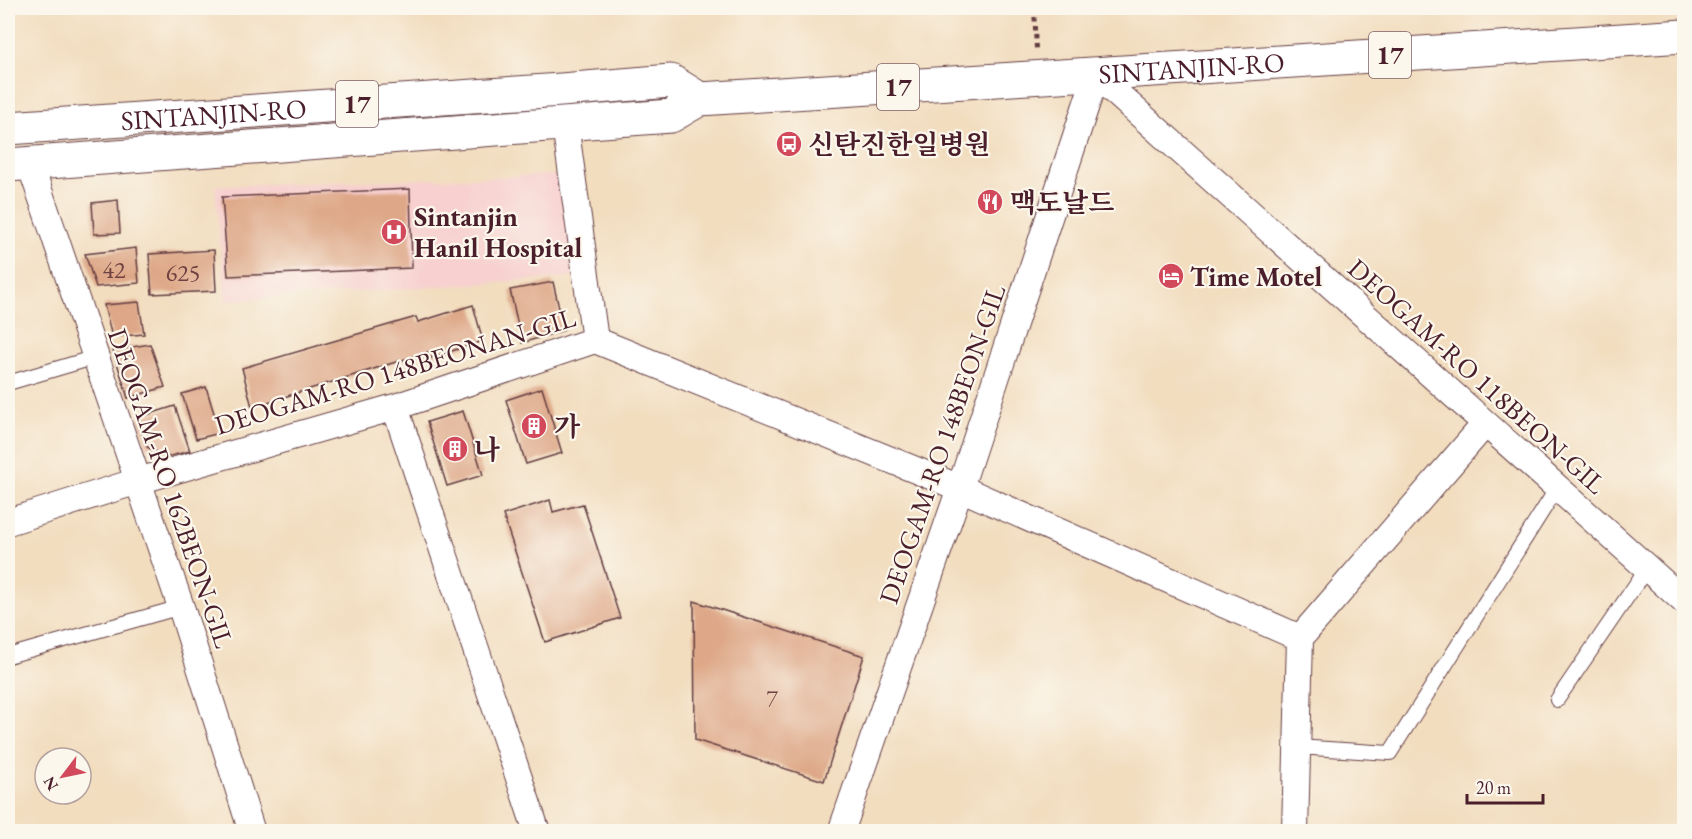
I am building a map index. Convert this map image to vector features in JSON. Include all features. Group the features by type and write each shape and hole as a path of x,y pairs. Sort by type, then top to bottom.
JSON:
{"main road":[{"name":"SINTANJIN-RO","path":"19,164 671,116 700,99 1684,36"},
{"name":"SINTANJIN-RO","path":"8,128 671,81 700,99"}],"street":[{"name":"DEOGAM-RO 118BEON-GIL","path":"1096,75 1684,602"},
{"name":"DEOGAM-RO 148BEON-GIL","path":"841,831 960,488 1096,75"},
{"path":"565,124 595,340"},
{"name":"DEOGAM-RO 162BEON-GIL","path":"19,164 96,357 181,608 252,831"},
{"name":"DEOGAM-RO 148BEONAN-GIL","path":"8,522 138,481 395,406 595,340 960,488 1300,638"},
{"path":"395,406 537,831"},
{"path":"1295,831 1300,638 1485,424"}],"lane":[{"path":"8,383 96,357"},
{"path":"1297,747 1390,753 1557,488"},
{"path":"1557,700 1647,568"},
{"path":"8,656 181,608"}],"path":[{"path":"1034,8 1038,79"}],"shaded area":[{"name":"Sintanjin Hanil Hospital","path":"560,175 575,277 226,301 215,186"}],"building":[{"path":"410,189 412,268 228,276 222,197"},
{"path":"118,200 120,233 94,234 92,203"},
{"path":"136,248 139,283 96,287 85,254"},
{"path":"214,250 216,291 152,294 149,254"},
{"path":"553,282 564,330 522,343 510,290"},
{"path":"139,302 144,334 112,337 104,305"},
{"path":"473,305 483,341 430,358 428,352 252,407 242,368 416,317 418,322"},
{"path":"150,344 165,387 128,398 113,350"},
{"path":"206,387 220,433 196,439 182,394"},
{"name":"가","path":"542,388 562,453 526,464 506,400"},
{"path":"175,406 190,451 166,457 147,447 137,418"},
{"name":"나","path":"463,411 483,475 447,486 427,422"},
{"path":"550,500 553,512 583,504 620,618 545,642 503,515"},
{"path":"694,601 864,656 824,781 695,740"}],"place":[{"name":"신탄진한일병원","path":"789,144"},
{"name":"맥도날드","path":"990,202"},
{"name":"Sintanjin Hanil Hospital","path":"394,232"},
{"name":"Time Motel","path":"1171,276"},
{"name":"가","path":"534,426"},
{"name":"나","path":"455,449"}]}
